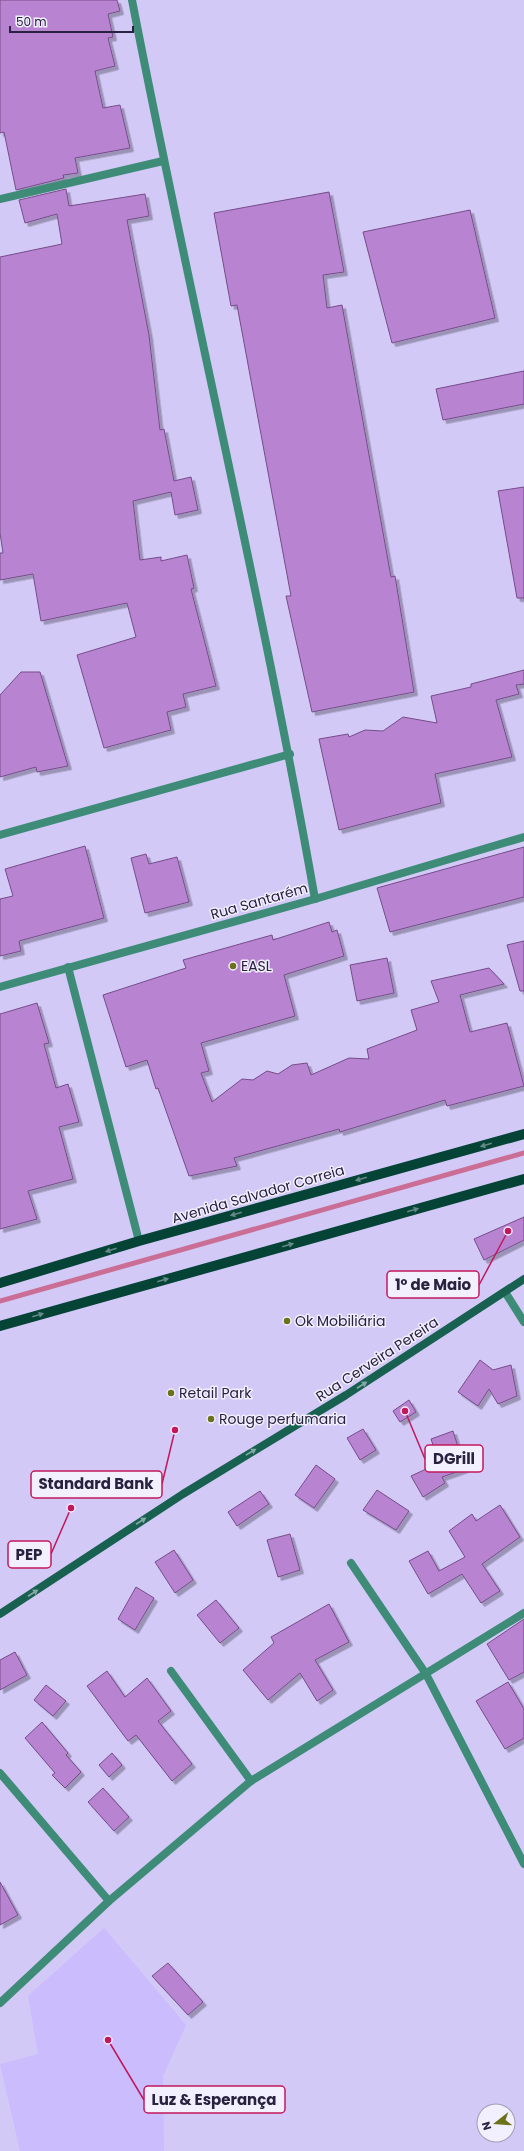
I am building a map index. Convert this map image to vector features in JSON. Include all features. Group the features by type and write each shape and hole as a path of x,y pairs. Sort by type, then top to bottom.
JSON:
{"main road":[{"name":"Avenida Salvador Correia","path":"0,1283 139,1241 524,1134"},
{"path":"0,1326 524,1178"},
{"name":"Rua Cerveira Pereira","path":"0,1614 183,1494 346,1395 524,1279"}],"street":[{"path":"132,0 163,161 290,754 315,899"},
{"path":"0,199 163,161"},
{"path":"0,835 290,754"},
{"name":"Rua Santarém","path":"0,986 315,899 524,837"},
{"path":"68,968 139,1241"},
{"path":"505,1292 524,1322"},
{"path":"351,1563 426,1674 524,1864"},
{"path":"0,2003 109,1901 251,1781 524,1613"},
{"path":"171,1671 251,1781"},
{"path":"0,1773 109,1901"}],"shaded area":[{"path":"104,1928 186,2025 163,2076 164,2151 20,2151 0,2064 38,2054 28,1996"}],"building":[{"path":"0,0 117,0 120,11 108,14 113,37 108,38 115,66 95,71 103,108 120,105 130,148 75,158 78,173 63,175 64,178 16,190 4,132 0,133"},
{"path":"66,189 69,206 145,194 149,216 127,220 149,335 160,430 164,429 174,481 191,477 198,510 175,515 171,492 133,501 140,560 161,557 161,561 187,555 194,588 191,589 216,686 183,694 186,707 167,712 171,730 104,748 77,655 136,637 127,603 41,621 33,574 0,580 0,553 3,553 0,533 0,257 62,244 57,214 25,223 19,200"},
{"path":"329,192 344,272 323,275 327,308 342,305 391,577 395,576 414,692 312,712 286,596 291,596 237,305 231,306 214,213"},
{"path":"470,210 495,318 392,343 363,232"},
{"path":"524,371 524,404 443,420 436,389"},
{"path":"524,487 524,598 517,598 498,491"},
{"path":"524,670 524,684 516,685 519,694 496,700 512,757 435,774 441,803 339,830 319,739 348,734 349,737 365,730 383,731 403,717 437,723 431,696 471,687 471,684"},
{"path":"21,672 40,672 68,766 37,772 36,767 0,777 0,695"},
{"path":"85,846 104,918 19,941 21,951 0,956 0,899 13,896 5,869"},
{"path":"524,847 524,897 390,932 377,888"},
{"path":"146,854 149,864 177,857 189,902 145,913 131,858"},
{"path":"329,922 332,932 337,930 344,956 284,975 295,1016 201,1043 209,1071 201,1073 212,1102 242,1079 253,1080 267,1071 278,1074 292,1065 307,1063 311,1075 349,1058 369,1059 367,1049 417,1030 411,1010 439,1002 431,981 489,968 504,984 460,995 470,1032 507,1023 524,1086 447,1106 445,1100 340,1132 339,1129 234,1158 237,1166 189,1176 158,1088 156,1089 147,1060 126,1067 103,995 186,968 183,960 272,935 273,940"},
{"path":"524,941 524,991 520,991 507,945"},
{"path":"387,958 394,993 357,1001 350,965"},
{"path":"37,1003 49,1043 44,1044 56,1088 68,1084 79,1122 59,1127 73,1179 28,1191 37,1219 0,1229 0,1014"},
{"path":"524,1217 524,1240 484,1260 474,1239"},
{"path":"480,1360 493,1370 511,1365 517,1396 498,1404 489,1389 478,1406 458,1392"},
{"path":"409,1400 416,1412 400,1422 393,1411"},
{"path":"363,1429 376,1450 360,1460 347,1438"},
{"path":"453,1431 465,1469 442,1477 445,1483 423,1497 411,1476 439,1463 431,1439"},
{"path":"316,1465 335,1479 314,1508 295,1495"},
{"path":"377,1490 409,1511 396,1530 363,1510"},
{"path":"260,1491 269,1504 237,1526 228,1512"},
{"path":"500,1505 520,1537 482,1564 500,1591 481,1603 462,1574 428,1594 409,1561 428,1551 439,1571 465,1557 449,1531 472,1514 476,1521"},
{"path":"290,1534 300,1570 278,1577 267,1540"},
{"path":"174,1550 193,1580 175,1593 155,1562"},
{"path":"136,1587 154,1598 135,1630 118,1619"},
{"path":"216,1600 239,1628 220,1643 197,1615"},
{"path":"329,1604 349,1642 315,1660 333,1690 317,1701 300,1673 268,1700 243,1670 274,1643 271,1637"},
{"path":"524,1619 524,1672 509,1680 487,1644"},
{"path":"15,1652 27,1675 0,1690 0,1660"},
{"path":"107,1671 125,1697 147,1678 171,1711 158,1721 192,1764 172,1781 136,1735 128,1741 87,1686"},
{"path":"508,1682 524,1709 524,1738 505,1749 476,1701"},
{"path":"46,1685 66,1701 53,1716 34,1700"},
{"path":"42,1722 68,1753 66,1755 81,1772 65,1788 52,1775 55,1773 25,1738"},
{"path":"112,1753 122,1765 109,1777 99,1765"},
{"path":"103,1788 129,1817 114,1831 88,1802"},
{"path":"0,1882 18,1915 0,1925"},
{"path":"168,1963 203,2002 188,2015 152,1976"}],"waterway":[{"path":"0,1301 524,1153"}],"place":[{"name":"EASL","path":"233,966"},
{"name":"1º de Maio","path":"508,1231"},
{"name":"Ok Mobiliária","path":"287,1321"},
{"name":"Retail Park","path":"171,1393"},
{"name":"DGrill","path":"405,1411"},
{"name":"Rouge perfumaria","path":"211,1419"},
{"name":"Standard Bank","path":"175,1430"},
{"name":"PEP","path":"71,1508"},
{"name":"Luz & Esperança","path":"108,2040"}]}
